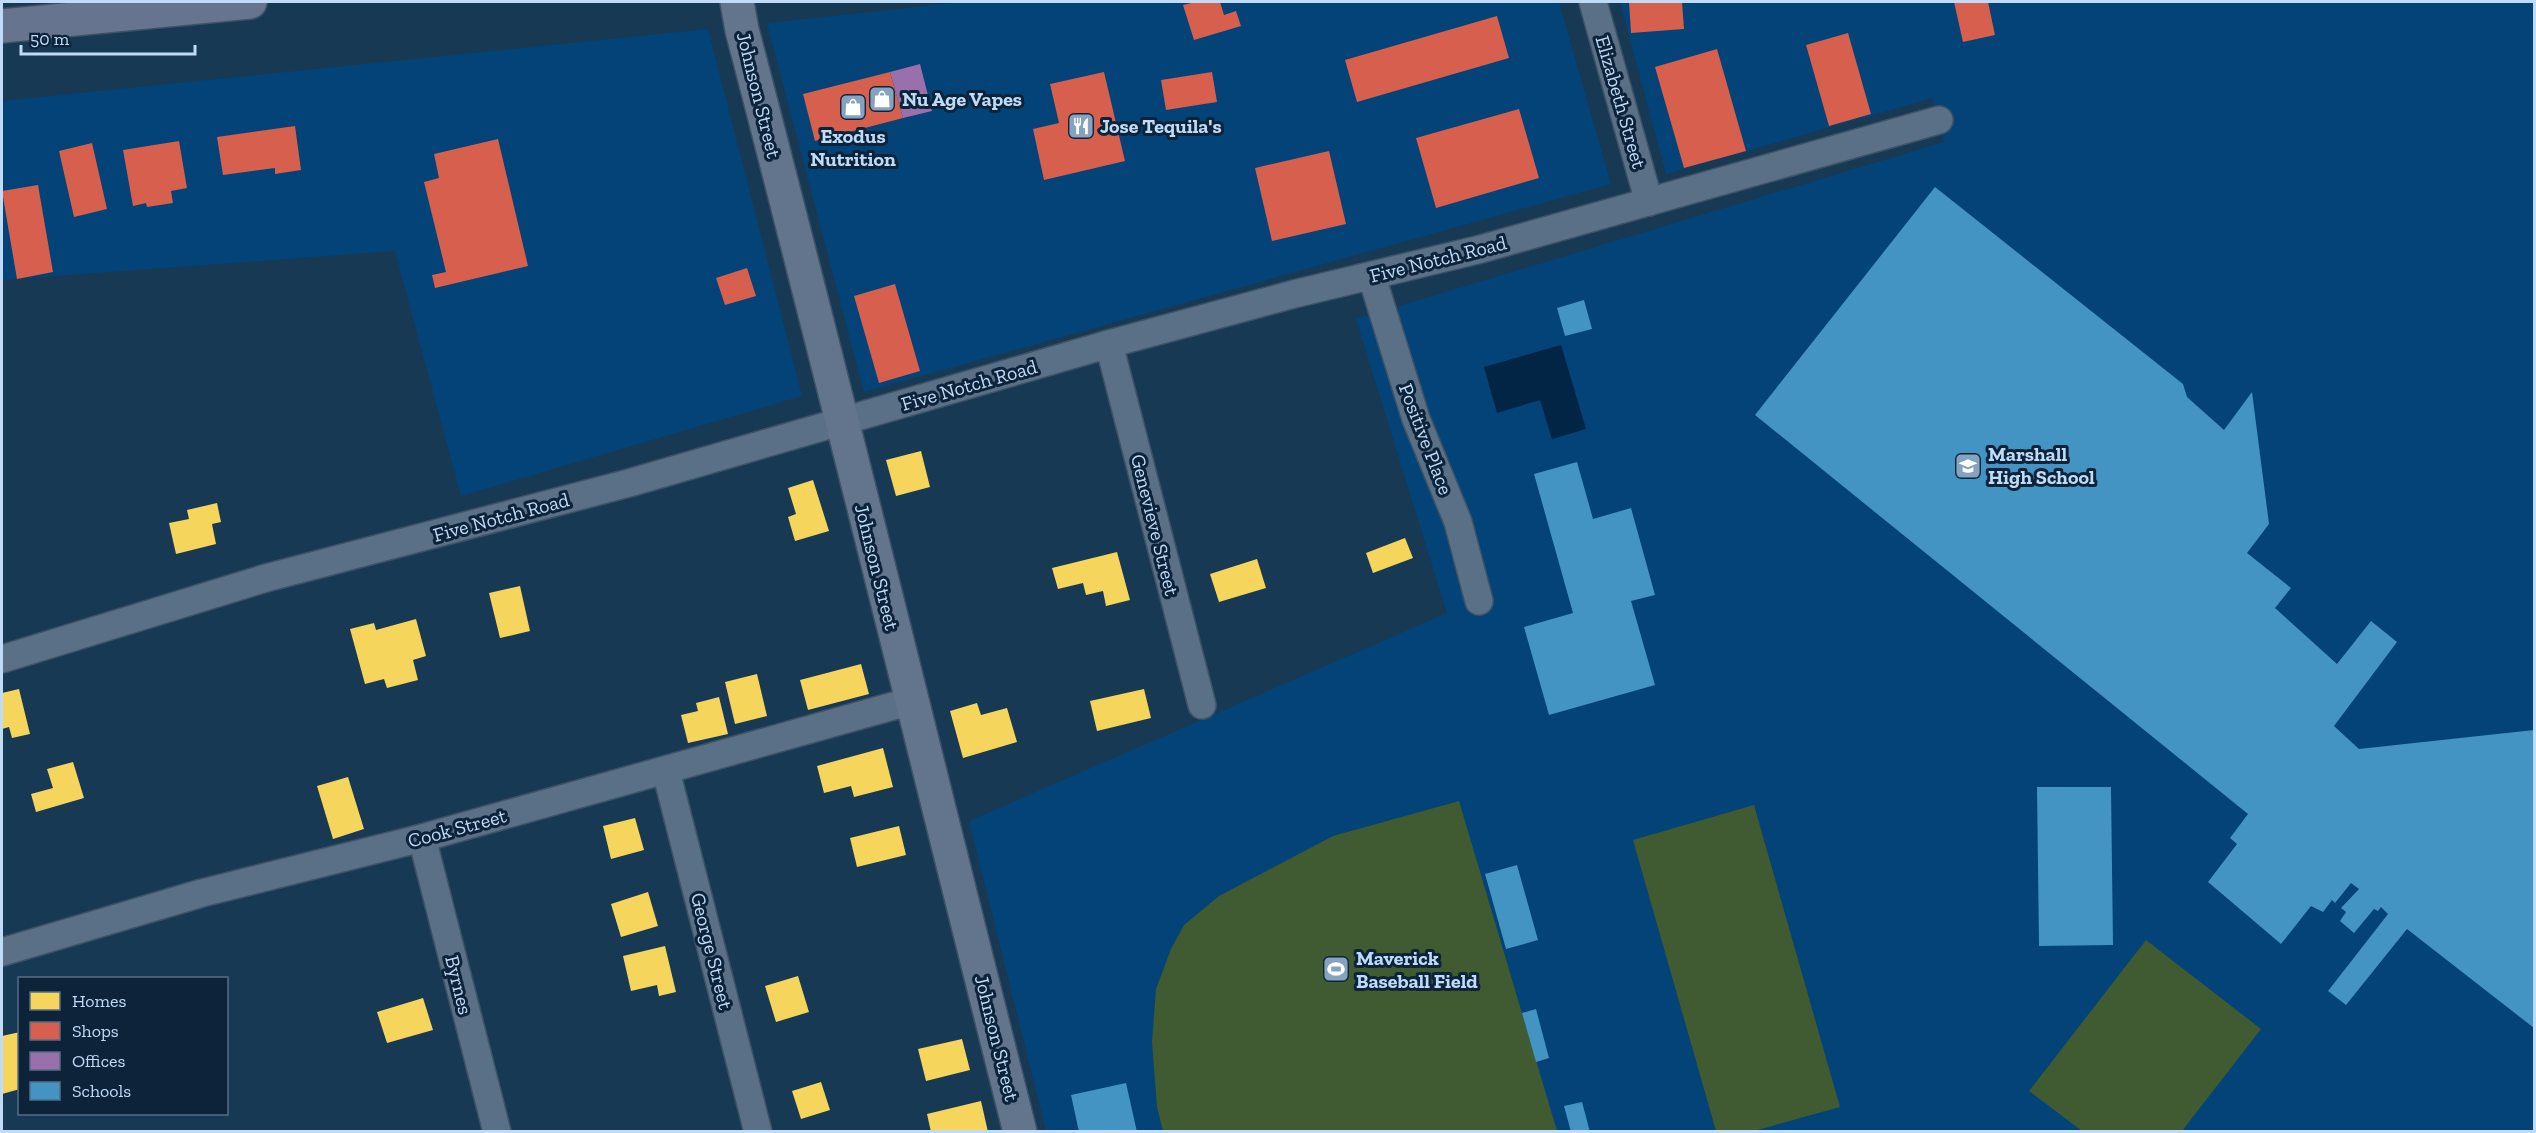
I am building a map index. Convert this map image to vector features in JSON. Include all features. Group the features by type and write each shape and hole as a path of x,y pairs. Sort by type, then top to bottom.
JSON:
{"highway":[{"path":"2,26 250,2"}],"street":[{"name":"Johnson Street","path":"737,2 1020,1131"},
{"name":"Elizabeth Street","path":"1593,2 1649,202"},
{"name":"Five Notch Road","path":"2,659 266,578 629,483 1109,344 1294,294 1372,277 1939,120"},
{"name":"Positive Place","path":"1372,277 1420,428 1458,522 1479,601"},
{"name":"Genevieve Street","path":"1109,344 1202,705"},
{"name":"Cook Street","path":"2,952 202,892 422,838 911,701"},
{"name":"George Street","path":"666,771 758,1131"},
{"name":"Byrnes","path":"422,838 497,1131"}],"shaded area":[{"path":"963,2 1559,2 1611,184 864,392 767,23"},
{"name":"Marshall High School","path":"1620,2 2534,2 2534,1131 1046,1131 969,821 1447,613 1356,319 1944,142 1933,98 1666,174"},
{"path":"708,29 802,396 461,496 395,251 2,280 2,101"},
{"path":"1561,345 1586,429 1552,439 1540,400 1497,413 1484,367"}],"green space":[{"name":"Maverick Baseball Field","path":"1459,801 1557,1131 1163,1131 1157,1107 1152,1042 1156,989 1171,949 1184,925 1219,896 1333,836"},
{"path":"1754,805 1840,1107 1754,1131 1716,1131 1633,840"},
{"path":"2146,940 2261,1029 2182,1131 2082,1131 2029,1091"}],"building: Homes":[{"path":"921,451 930,487 896,496 886,460"},
{"path":"813,480 829,531 795,541 788,517 796,514 788,488"},
{"path":"217,503 221,522 212,524 216,544 176,554 169,523 189,519 187,510"},
{"path":"1405,538 1413,558 1373,573 1366,553"},
{"path":"1117,552 1130,600 1106,606 1103,591 1086,595 1083,583 1058,589 1052,568"},
{"path":"1257,559 1266,588 1219,602 1210,574"},
{"path":"520,586 530,631 500,638 489,593"},
{"path":"416,619 426,656 413,660 418,680 387,688 384,679 365,684 350,629 374,623 376,630"},
{"path":"861,664 869,694 808,710 800,680"},
{"path":"757,674 767,716 735,724 725,682"},
{"path":"19,689 30,734 12,738 9,727 2,729 2,693"},
{"path":"1144,689 1151,718 1097,731 1090,701"},
{"path":"719,697 728,734 688,743 681,715 698,711 696,703"},
{"path":"977,703 981,715 1007,708 1017,742 963,758 950,711"},
{"path":"883,748 893,787 854,797 851,786 824,793 817,766"},
{"path":"73,762 84,798 36,812 31,794 53,788 47,769"},
{"path":"348,777 364,829 333,839 317,786"},
{"path":"635,818 644,850 611,859 603,826"},
{"path":"899,826 906,855 857,867 850,838"},
{"path":"648,892 658,926 621,937 611,904"},
{"path":"665,946 676,992 659,996 657,985 631,991 623,956"},
{"path":"798,976 809,1012 776,1022 765,986"},
{"path":"423,998 433,1030 387,1043 377,1012"},
{"path":"18,1032 18,1090 2,1094 2,1036"},
{"path":"962,1039 970,1070 926,1081 918,1049"},
{"path":"821,1082 830,1110 801,1119 792,1091"},
{"path":"981,1101 988,1132 931,1132 927,1114"}],"building: Shops":[{"path":"1195,2 1220,2 1224,15 1236,11 1241,26 1194,40 1183,5"},
{"path":"1629,2 1682,2 1684,29 1631,33"},
{"path":"1954,2 1988,2 1995,35 1963,42"},
{"path":"1497,16 1509,58 1357,102 1345,60"},
{"path":"1848,33 1871,114 1829,126 1806,45"},
{"path":"1717,49 1746,151 1684,168 1655,67"},
{"path":"890,72 903,118 815,141 803,94"},
{"name":"Jose Tequila's","path":"1104,72 1125,161 1044,180 1033,129 1059,123 1050,84"},
{"path":"1212,72 1217,102 1166,110 1161,80"},
{"path":"1519,109 1539,178 1436,208 1416,138"},
{"path":"295,126 301,170 275,174 275,168 223,175 217,137"},
{"path":"498,139 528,266 435,288 432,275 446,272 424,182 439,178 434,154"},
{"path":"179,141 187,188 171,191 173,203 147,207 146,203 133,206 123,150"},
{"path":"92,143 107,209 74,217 59,151"},
{"path":"1329,151 1346,224 1272,241 1255,168"},
{"path":"38,185 53,272 17,279 2,191"},
{"path":"747,268 756,296 725,305 716,278"},
{"path":"895,284 920,371 879,383 854,296"}],"building: Offices":[{"path":"920,64 932,111 903,118 890,72"}],"building: Schools":[{"path":"1935,187 2183,384 2187,397 2224,430 2252,392 2269,524 2247,553 2291,588 2275,608 2337,664 2371,621 2397,642 2334,726 2359,749 2534,730 2534,1028 2407,929 2346,1005 2328,991 2388,914 2381,907 2378,911 2374,909 2354,933 2340,921 2346,912 2341,908 2359,889 2351,883 2335,903 2332,900 2323,912 2311,906 2281,944 2208,882 2237,844 2230,838 2248,814 1755,415"},
{"path":"1584,300 1592,329 1565,336 1557,308"},
{"path":"1577,462 1593,519 1631,508 1655,595 1631,601 1655,685 1549,715 1524,627 1573,613 1534,474"},
{"path":"2037,787 2111,787 2113,945 2039,946"},
{"path":"1517,865 1538,940 1506,949 1485,874"},
{"path":"1536,1009 1549,1058 1536,1062 1522,1013"},
{"path":"1126,1083 1137,1132 1079,1132 1071,1095"},
{"path":"1582,1102 1590,1132 1571,1132 1564,1106"}],"place":[{"name":"Nu Age Vapes","path":"882,99"},
{"name":"Exodus Nutrition","path":"853,107"},
{"name":"Jose Tequila's","path":"1081,126"},
{"name":"Marshall High School","path":"1968,466"},
{"name":"Maverick Baseball Field","path":"1336,969"}]}
